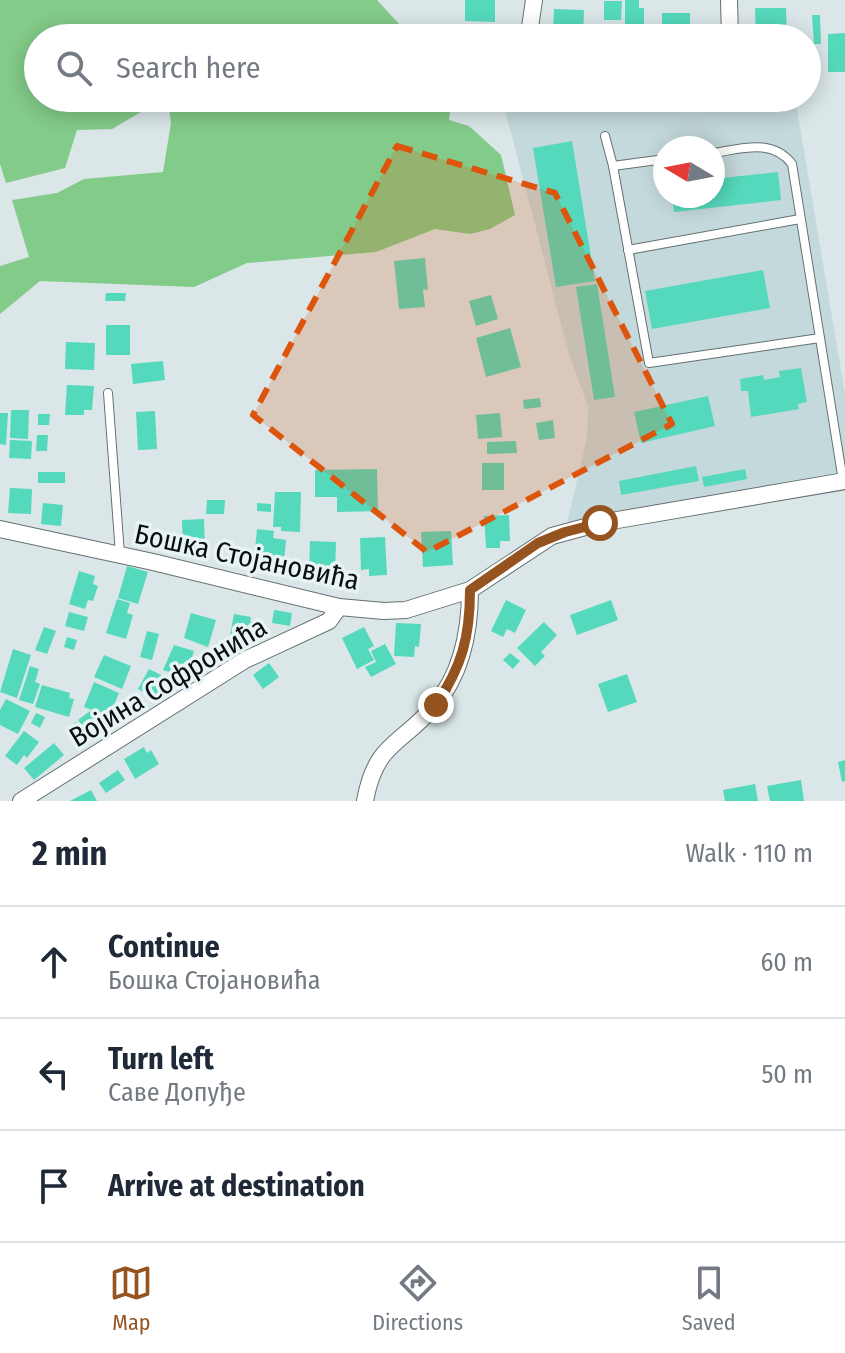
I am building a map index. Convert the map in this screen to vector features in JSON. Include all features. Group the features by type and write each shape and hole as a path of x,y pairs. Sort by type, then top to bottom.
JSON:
{"street":[{"path":"530,24 534,0"},
{"path":"729,0 730,24"},
{"name":"Бошка Стојановића","path":"0,529 339,607 406,610 470,590 538,543 565,532 600,523 844,482"},
{"path":"365,801 377,761 436,705 455,676 469,626 470,590"},
{"name":"Војина Софронића","path":"21,801 245,660 326,623 339,607"}],"lane":[{"path":"605,136 649,363 820,338"},
{"path":"725,151 762,146 783,153 792,164 844,482"},
{"path":"613,166 653,161"},
{"path":"628,250 800,219"},
{"path":"108,393 120,555"}],"highlighted area":[{"path":"397,146 555,193 672,424 427,552 253,415"}],"shaded area":[{"path":"506,112 797,112 845,394 845,481 565,532 587,438 588,407 568,351"}],"green space":[{"path":"0,0 377,0 399,24 24,24 24,112 141,112 112,129 77,130 65,168 6,183 0,164"},
{"path":"170,112 450,112 449,120 469,126 501,155 515,215 490,229 470,234 435,229 376,252 247,263 194,287 40,281 0,314 0,266 29,257 12,200 57,193 84,179 163,172 171,123"}],"building":[{"path":"465,0 495,0 495,22 465,21"},
{"path":"625,0 639,0 639,8 644,8 644,24 625,24"},
{"path":"604,1 622,1 621,20 604,20"},
{"path":"755,8 786,8 787,24 756,24"},
{"path":"554,9 584,10 583,24 553,24"},
{"path":"662,13 690,13 690,24 662,24"},
{"path":"812,15 820,15 820,24 813,24"},
{"path":"845,33 845,72 828,72 828,34"},
{"path":"572,141 595,281 556,287 533,148"},
{"path":"778,172 781,200 725,206 725,178"},
{"path":"674,208 710,208 674,212"},
{"path":"425,258 428,290 423,289 425,307 399,309 394,261"},
{"path":"763,270 770,308 652,329 645,291"},
{"path":"597,284 615,397 594,400 576,287"},
{"path":"106,293 126,293 125,301 105,301"},
{"path":"491,295 498,319 476,326 469,301"},
{"path":"106,325 130,325 130,355 106,355"},
{"path":"510,328 521,367 486,377 476,338"},
{"path":"66,342 95,343 94,370 65,369"},
{"path":"163,361 165,380 133,384 131,364"},
{"path":"801,368 807,402 798,404 799,409 751,417 748,391 741,391 740,379 763,375 764,380 780,377 779,371"},
{"path":"67,385 94,386 92,410 84,410 84,415 65,415"},
{"path":"708,396 715,426 641,443 634,412"},
{"path":"540,398 541,407 524,409 523,400"},
{"path":"11,410 29,410 28,439 10,438"},
{"path":"155,411 157,449 138,450 136,412"},
{"path":"0,413 8,413 6,445 0,444"},
{"path":"500,413 502,437 478,439 476,415"},
{"path":"38,414 50,414 49,425 38,425"},
{"path":"553,420 555,438 539,440 536,423"},
{"path":"37,435 48,435 47,451 36,451"},
{"path":"10,440 32,441 31,459 9,458"},
{"path":"516,441 517,453 487,454 487,442"},
{"path":"482,463 504,463 504,490 482,490"},
{"path":"696,466 699,481 621,495 619,481"},
{"path":"377,469 378,511 337,512 337,497 315,497 315,470"},
{"path":"745,469 747,479 704,487 702,477"},
{"path":"38,472 65,472 65,483 38,483"},
{"path":"10,488 32,489 31,514 8,513"},
{"path":"275,492 301,492 300,532 281,531 281,527 273,527"},
{"path":"207,500 225,500 224,514 206,514"},
{"path":"43,503 63,505 61,526 41,524"},
{"path":"257,503 271,504 271,512 257,511"},
{"path":"509,515 510,541 500,541 500,548 486,548 484,516"},
{"path":"204,519 205,547 183,549 182,520"},
{"path":"257,529 274,531 273,538 286,540 284,561 254,559"},
{"path":"451,531 453,565 423,567 421,532"},
{"path":"385,537 387,575 369,576 369,569 361,570 360,538"},
{"path":"310,541 336,542 335,573 309,572"},
{"path":"127,566 148,572 138,604 118,598"},
{"path":"79,571 95,576 93,584 98,586 93,601 88,600 85,609 69,604"},
{"path":"117,599 130,603 127,613 133,615 126,639 106,633"},
{"path":"506,600 526,610 515,633 507,629 503,637 491,631"},
{"path":"611,600 618,620 577,635 570,615"},
{"path":"274,610 292,613 290,626 272,623"},
{"path":"69,612 88,617 84,631 65,626"},
{"path":"191,613 216,620 208,647 184,638"},
{"path":"234,614 251,617 250,621 263,624 259,642 246,639 244,649 228,646"},
{"path":"544,622 557,635 541,652 545,656 535,666 517,648"},
{"path":"396,623 421,624 419,647 415,646 414,657 394,656"},
{"path":"44,627 56,631 47,654 35,650"},
{"path":"364,627 374,646 368,649 374,660 357,669 342,638"},
{"path":"147,631 159,634 152,660 140,657"},
{"path":"67,637 77,640 74,650 64,647"},
{"path":"385,644 396,664 371,677 365,667 376,662 371,651"},
{"path":"174,645 194,651 186,677 163,670"},
{"path":"13,649 31,655 17,698 0,692"},
{"path":"510,653 520,661 513,669 503,660"},
{"path":"104,655 131,666 122,689 94,677"},
{"path":"269,663 279,677 263,689 253,675"},
{"path":"30,666 39,669 35,682 40,684 33,704 19,700"},
{"path":"149,669 171,680 160,701 138,689"},
{"path":"627,674 637,702 608,712 598,684"},
{"path":"94,682 119,693 109,717 84,707"},
{"path":"42,685 70,693 69,698 74,699 69,717 35,707"},
{"path":"6,699 30,711 18,734 0,725 0,710"},
{"path":"90,711 105,731 93,740 78,720"},
{"path":"36,713 45,717 40,728 31,723"},
{"path":"76,722 89,739 82,746 68,728"},
{"path":"24,731 39,742 17,765 5,756"},
{"path":"54,743 64,755 34,780 24,768"},
{"path":"144,747 147,753 151,750 159,764 135,779 124,759"},
{"path":"845,760 845,781 842,782 838,762"},
{"path":"118,770 125,780 106,793 99,783"},
{"path":"801,780 804,801 770,801 767,786"},
{"path":"755,784 758,801 725,801 723,790"},
{"path":"91,790 97,801 70,801"}],"route":[{"path":"436,705 455,676 467,637 470,590 538,543 600,523"}]}
